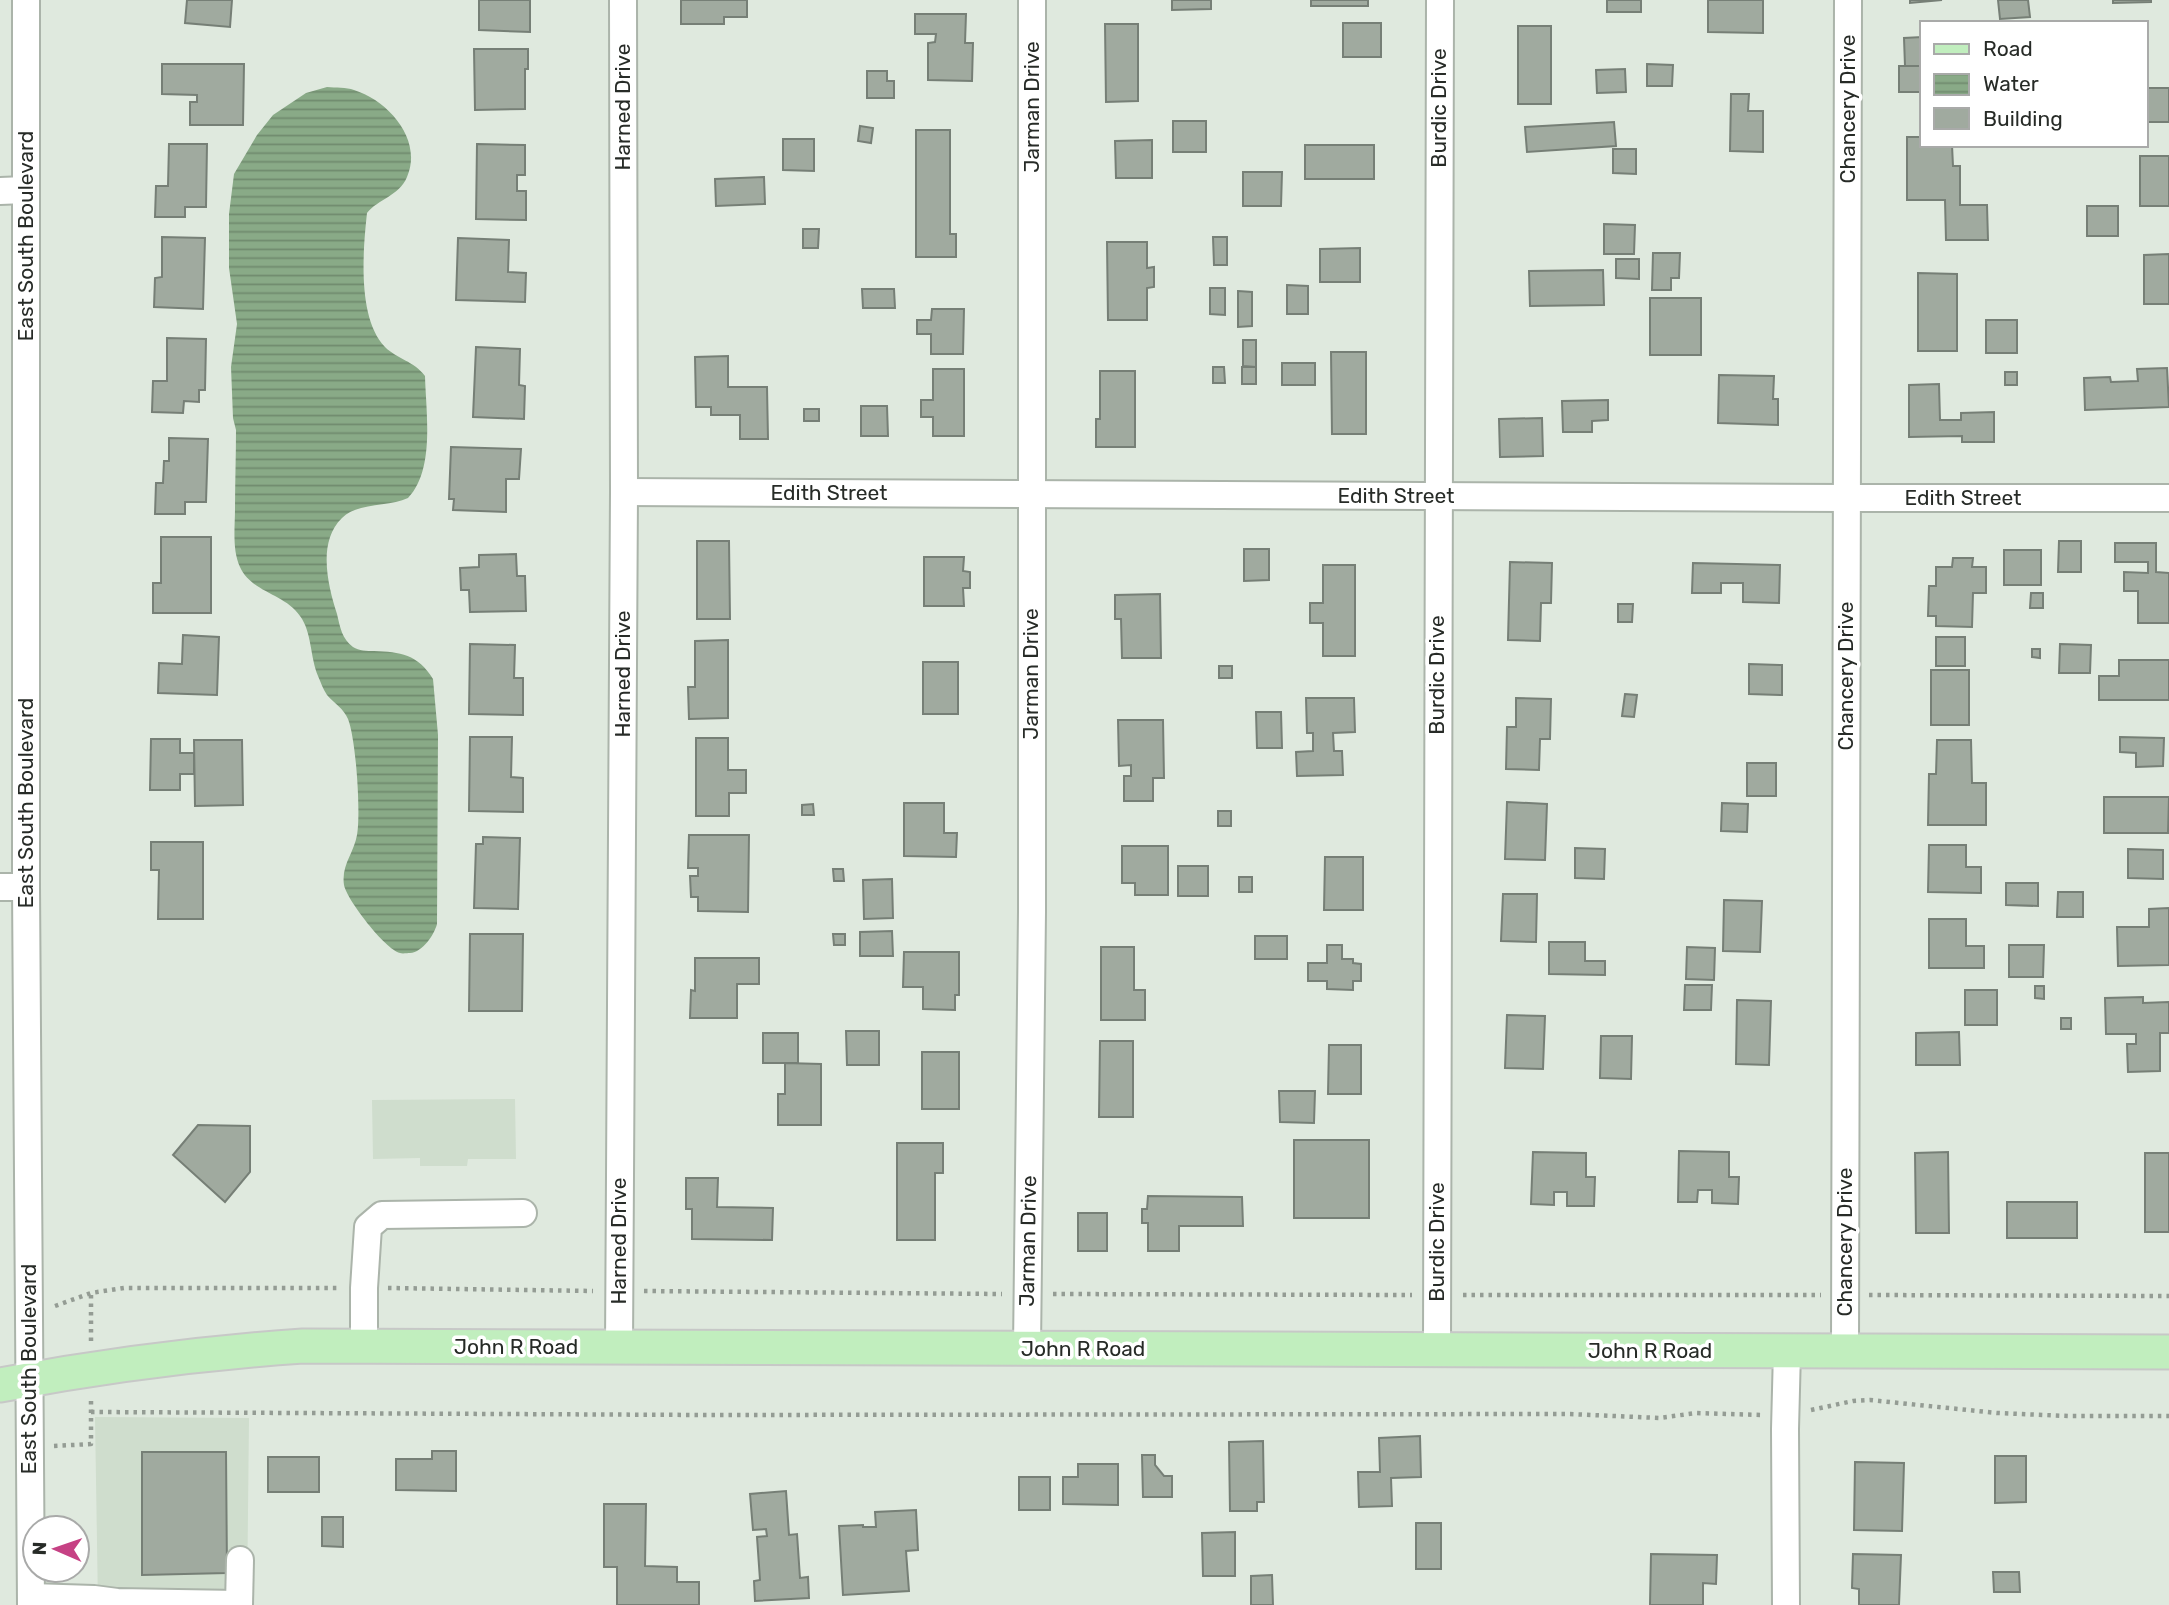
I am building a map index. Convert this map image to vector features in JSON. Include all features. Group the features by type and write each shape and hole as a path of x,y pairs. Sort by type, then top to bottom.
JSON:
{"main road":[{"name":"John R Road","path":"15,1382 91,1368 303,1346 2169,1352"}],"street":[{"name":"East South Boulevard","path":"26,0 13,191 13,887 15,1382 31,1601"},
{"name":"Harned Drive","path":"619,1347 624,492 623,0"},
{"name":"Jarman Drive","path":"1027,1348 1032,912 1032,0"},
{"name":"Burdic Drive","path":"1437,1350 1440,0"},
{"name":"Chancery Drive","path":"1846,1351 1848,0"},
{"name":"Edith Street","path":"624,492 2169,498"},
{"path":"364,1346 368,1227 382,1215 523,1213"},
{"path":"1786,1605 1787,1351"},
{"path":"31,1601 94,1599 117,1604 239,1604 240,1560"}],"path":[{"path":"646,1292 1001,1294"},
{"path":"66,1302 91,1293 90,1322"},
{"path":"1053,1294 1408,1295"},
{"path":"1461,1295 1818,1296"},
{"path":"1870,1295 2169,1296"},
{"path":"1810,1410 1870,1400 1997,1413 2169,1416"},
{"path":"67,1445 91,1444 91,1401"},
{"path":"91,1412 692,1415 1570,1414 1659,1418 1696,1413 1749,1416"}],"shaded area":[{"path":"515,1099 516,1159 468,1159 467,1166 420,1166 420,1158 373,1159 372,1100"},
{"path":"95,1417 249,1418 247,1605 98,1605"}],"water":[{"path":"327,87 351,89 379,103 400,124 410,149 411,163 407,177 399,189 367,213 364,283 370,319 376,334 385,347 425,376 426,457 417,486 408,498 356,509 342,518 329,539 327,564 330,591 340,628 349,644 360,650 408,656 421,664 433,679 438,735 437,924 427,942 419,950 410,953 393,950 376,934 344,885 344,871 358,825 355,759 348,719 323,688 315,669 304,622 286,602 260,588 245,576 237,560 235,546 236,430 231,367 237,324 229,268 229,214 234,174 257,135 273,115 306,93"}],"building":[{"path":"187,0 232,0 230,27 185,23"},
{"path":"479,0 530,0 530,32 479,30"},
{"path":"681,0 747,0 747,17 724,17 724,24 681,24"},
{"path":"1172,0 1211,0 1211,9 1172,10"},
{"path":"1311,0 1368,0 1368,6 1311,6"},
{"path":"1607,0 1641,0 1641,12 1607,12"},
{"path":"1708,0 1763,0 1763,33 1708,32"},
{"path":"1910,0 1942,0 1910,3"},
{"path":"1998,0 2028,0 2030,17 2000,19"},
{"path":"2113,0 2151,0 2151,2 2113,3"},
{"path":"915,14 966,14 965,43 973,43 972,81 928,80 928,43 935,42 936,34 915,34"},
{"path":"1343,23 1381,23 1381,57 1343,57"},
{"path":"1105,24 1138,24 1138,101 1106,102"},
{"path":"1518,26 1551,26 1551,104 1518,104"},
{"path":"1920,37 1920,66 1905,66 1904,38"},
{"path":"474,49 528,49 525,109 475,110"},
{"path":"162,64 244,64 243,125 190,125 190,102 197,102 197,95 162,94"},
{"path":"1647,64 1673,65 1672,86 1647,86"},
{"path":"1899,66 1920,66 1920,92 1899,92"},
{"path":"1625,69 1626,92 1597,93 1596,70"},
{"path":"867,71 887,71 887,81 894,81 894,98 867,98"},
{"path":"2148,88 2169,88 2169,122 2148,122"},
{"path":"1731,94 1749,94 1748,111 1763,111 1763,152 1730,151"},
{"path":"1173,121 1206,121 1206,152 1173,152"},
{"path":"1614,122 1616,146 1527,152 1525,127"},
{"path":"860,126 873,128 871,143 858,141"},
{"path":"916,130 950,130 950,234 956,234 956,257 916,257"},
{"path":"1907,137 1920,137 1920,147 1952,147 1953,166 1960,166 1960,205 1987,205 1988,240 1946,240 1945,200 1907,200"},
{"path":"783,139 814,139 814,171 783,170"},
{"path":"1152,140 1152,178 1116,178 1115,141"},
{"path":"169,144 207,144 206,207 185,207 185,217 155,217 156,186 168,186"},
{"path":"477,144 525,145 525,175 517,175 517,191 526,191 526,220 476,219"},
{"path":"1305,145 1374,145 1374,179 1305,179"},
{"path":"1613,149 1636,149 1636,174 1613,173"},
{"path":"2140,156 2169,156 2169,206 2140,206"},
{"path":"1243,172 1282,172 1281,206 1243,206"},
{"path":"764,177 765,204 716,206 715,179"},
{"path":"2087,206 2118,206 2118,236 2087,236"},
{"path":"1604,224 1635,225 1634,254 1604,254"},
{"path":"803,229 819,229 818,248 803,248"},
{"path":"162,237 205,238 203,309 154,307 155,278 162,277"},
{"path":"1213,237 1227,237 1227,265 1214,265"},
{"path":"458,238 509,240 508,272 526,273 525,302 456,300"},
{"path":"1107,242 1147,242 1147,268 1154,267 1154,287 1147,288 1147,320 1108,320"},
{"path":"1360,248 1360,282 1320,282 1320,249"},
{"path":"1653,253 1680,253 1679,278 1671,278 1671,290 1652,290"},
{"path":"2169,254 2169,304 2144,304 2144,255"},
{"path":"1616,259 1639,259 1639,279 1616,278"},
{"path":"1603,270 1604,305 1530,306 1529,271"},
{"path":"1918,273 1957,274 1957,351 1918,351"},
{"path":"1287,285 1308,286 1308,314 1287,314"},
{"path":"1210,288 1225,288 1225,315 1210,314"},
{"path":"862,289 894,289 895,308 863,308"},
{"path":"1238,291 1252,292 1252,326 1238,327"},
{"path":"1650,298 1701,298 1701,355 1650,355"},
{"path":"932,309 964,309 963,354 931,354 931,334 917,334 917,320 931,320"},
{"path":"1986,320 2017,320 2017,353 1986,353"},
{"path":"167,338 206,339 205,390 199,390 199,402 184,401 183,413 152,412 153,381 167,381"},
{"path":"1243,340 1256,340 1256,367 1243,366"},
{"path":"476,347 520,349 519,385 525,386 524,419 473,417"},
{"path":"1331,352 1366,352 1366,434 1332,434"},
{"path":"728,356 728,387 767,387 768,439 740,439 740,415 711,415 711,407 696,407 695,357"},
{"path":"1282,363 1315,363 1315,385 1282,385"},
{"path":"1213,367 1224,367 1225,383 1213,383"},
{"path":"1242,367 1256,367 1256,384 1242,384"},
{"path":"2167,368 2169,407 2085,410 2084,378 2110,377 2111,382 2138,381 2137,369"},
{"path":"933,369 964,369 964,436 933,436 933,417 921,417 921,400 933,400"},
{"path":"1100,371 1135,371 1135,447 1096,447 1096,419 1100,419"},
{"path":"2005,372 2017,372 2017,385 2005,385"},
{"path":"1719,375 1774,376 1773,399 1778,399 1778,425 1718,423"},
{"path":"1939,384 1940,420 1961,420 1961,413 1994,412 1994,442 1962,442 1962,436 1909,437 1909,385"},
{"path":"1608,400 1608,420 1592,421 1592,432 1563,432 1562,401"},
{"path":"861,406 887,406 888,436 861,436"},
{"path":"804,409 819,409 819,421 804,421"},
{"path":"1542,418 1543,456 1500,457 1499,419"},
{"path":"169,438 208,439 206,502 185,502 185,514 155,514 156,483 163,483 164,461 169,461"},
{"path":"451,447 521,449 519,479 506,479 506,512 453,510 454,499 449,499"},
{"path":"161,537 211,537 211,613 153,613 153,583 161,583"},
{"path":"697,541 729,541 730,619 697,619"},
{"path":"2059,541 2081,541 2081,572 2058,572"},
{"path":"2115,543 2156,543 2156,572 2169,573 2169,623 2138,623 2138,591 2124,591 2124,572 2148,573 2148,562 2115,562"},
{"path":"1244,549 1269,549 1269,580 1244,581"},
{"path":"2004,550 2041,550 2041,585 2004,585"},
{"path":"516,554 517,576 525,576 526,611 470,612 469,590 461,590 460,568 479,567 479,555"},
{"path":"924,557 964,557 963,571 970,572 970,588 963,588 964,606 924,606"},
{"path":"1953,558 1973,558 1972,567 1986,567 1986,593 1973,593 1972,627 1936,626 1936,616 1928,616 1929,586 1936,586 1936,567 1952,567"},
{"path":"1510,562 1552,563 1551,603 1541,603 1540,641 1508,640"},
{"path":"1693,563 1780,565 1779,603 1743,602 1743,583 1721,583 1721,593 1692,593"},
{"path":"1323,565 1355,565 1355,656 1323,656 1323,623 1310,623 1310,603 1323,603"},
{"path":"2031,593 2043,593 2043,608 2030,608"},
{"path":"1160,594 1161,658 1122,658 1121,619 1115,619 1115,595"},
{"path":"1618,604 1633,604 1632,622 1618,622"},
{"path":"183,635 219,637 217,695 158,693 159,663 182,664"},
{"path":"1936,637 1965,637 1965,666 1936,666"},
{"path":"728,640 728,718 689,719 688,687 695,687 695,641"},
{"path":"470,644 515,645 514,678 523,678 523,715 469,714"},
{"path":"2060,644 2091,645 2090,673 2059,673"},
{"path":"2032,649 2040,649 2040,658 2032,657"},
{"path":"2119,660 2169,660 2169,700 2099,700 2099,676 2119,676"},
{"path":"923,662 958,662 958,714 923,714"},
{"path":"1749,664 1782,665 1782,695 1749,694"},
{"path":"1219,666 1232,666 1232,678 1219,678"},
{"path":"1931,670 1969,670 1969,725 1931,725"},
{"path":"1625,694 1637,695 1634,717 1622,716"},
{"path":"1306,698 1354,698 1355,732 1333,733 1334,751 1342,751 1343,775 1297,776 1296,752 1313,751 1313,733 1307,733"},
{"path":"1516,698 1551,699 1550,739 1540,739 1539,770 1506,769 1507,727 1516,727"},
{"path":"1256,712 1281,712 1282,748 1257,748"},
{"path":"1118,720 1163,720 1164,778 1153,778 1153,801 1124,801 1124,776 1131,776 1131,765 1119,766"},
{"path":"470,737 512,737 511,777 523,778 523,812 469,811"},
{"path":"2120,737 2164,738 2163,766 2136,767 2136,753 2120,752"},
{"path":"696,738 728,738 728,770 746,770 746,793 729,793 729,816 696,816"},
{"path":"151,739 180,739 180,753 194,753 194,774 180,774 180,790 150,790"},
{"path":"194,740 242,740 243,805 195,806"},
{"path":"1937,740 1971,740 1972,783 1986,783 1986,825 1928,825 1929,774 1936,774"},
{"path":"1747,763 1776,763 1776,796 1747,796"},
{"path":"2104,797 2169,797 2168,833 2104,833"},
{"path":"1507,802 1547,804 1545,860 1505,859"},
{"path":"904,803 944,803 944,833 957,833 956,857 904,856"},
{"path":"1722,803 1748,804 1747,832 1721,831"},
{"path":"813,804 814,815 802,815 802,805"},
{"path":"1218,811 1231,811 1231,826 1218,826"},
{"path":"689,835 749,835 748,912 698,911 698,897 691,897 690,876 698,876 698,868 688,868"},
{"path":"483,837 520,838 518,909 474,908 476,844 483,844"},
{"path":"151,842 203,842 203,919 158,919 159,870 151,870"},
{"path":"1929,845 1966,845 1966,867 1981,867 1981,893 1928,892"},
{"path":"1122,846 1168,846 1168,895 1135,895 1135,883 1122,883"},
{"path":"1575,848 1605,849 1604,879 1575,878"},
{"path":"2128,849 2163,850 2163,879 2128,878"},
{"path":"1325,857 1363,857 1363,910 1324,910"},
{"path":"1178,866 1208,866 1208,896 1178,896"},
{"path":"833,869 843,869 844,881 834,881"},
{"path":"1239,877 1252,877 1252,892 1239,892"},
{"path":"892,879 893,918 864,919 863,880"},
{"path":"2006,883 2038,883 2038,906 2006,905"},
{"path":"2058,892 2083,892 2083,917 2057,917"},
{"path":"1503,894 1537,894 1536,942 1501,941"},
{"path":"1724,900 1762,901 1760,952 1723,951"},
{"path":"2169,908 2169,965 2118,966 2117,927 2149,927 2149,909"},
{"path":"1929,919 1966,919 1966,946 1984,946 1984,968 1929,968"},
{"path":"892,931 893,956 860,956 860,932"},
{"path":"470,934 523,934 522,1011 469,1011"},
{"path":"833,934 845,934 845,945 834,945"},
{"path":"1255,936 1287,936 1287,959 1255,959"},
{"path":"1549,942 1585,942 1585,961 1605,961 1605,975 1549,974"},
{"path":"1327,945 1342,945 1342,959 1353,959 1353,963 1361,964 1361,981 1353,981 1353,990 1327,989 1327,981 1308,981 1308,963 1327,963"},
{"path":"2009,945 2044,945 2043,977 2009,977"},
{"path":"1101,947 1134,947 1134,990 1145,990 1145,1020 1101,1020"},
{"path":"1687,947 1715,948 1714,980 1686,979"},
{"path":"904,952 959,952 959,995 955,995 955,1010 923,1009 923,987 903,987"},
{"path":"695,958 759,958 759,984 737,984 737,1018 690,1018 691,990 695,991"},
{"path":"1685,985 1712,985 1711,1010 1684,1010"},
{"path":"2035,986 2044,986 2044,999 2035,998"},
{"path":"1965,990 1997,990 1997,1025 1965,1025"},
{"path":"2143,997 2143,1003 2169,1002 2169,1033 2160,1033 2160,1071 2128,1072 2127,1044 2136,1044 2136,1034 2106,1034 2105,998"},
{"path":"1737,1000 1771,1001 1769,1065 1736,1064"},
{"path":"1507,1015 1545,1016 1543,1069 1505,1068"},
{"path":"2061,1018 2071,1018 2071,1029 2061,1029"},
{"path":"846,1031 879,1031 879,1065 847,1065"},
{"path":"1959,1032 1960,1065 1916,1065 1916,1033"},
{"path":"763,1033 798,1033 798,1063 763,1063"},
{"path":"1601,1036 1632,1036 1631,1079 1600,1078"},
{"path":"1100,1041 1133,1041 1133,1117 1099,1117"},
{"path":"1329,1045 1361,1045 1361,1094 1328,1094"},
{"path":"922,1052 959,1052 959,1109 922,1109"},
{"path":"785,1063 821,1064 821,1125 778,1125 778,1094 785,1094"},
{"path":"1279,1091 1315,1091 1314,1123 1280,1122"},
{"path":"198,1125 250,1126 250,1172 225,1202 173,1155"},
{"path":"1294,1140 1369,1140 1369,1218 1294,1218"},
{"path":"897,1143 943,1143 943,1173 935,1173 935,1240 897,1240"},
{"path":"1679,1151 1729,1152 1729,1177 1739,1177 1738,1204 1712,1203 1712,1190 1698,1190 1697,1202 1678,1202"},
{"path":"1533,1152 1586,1153 1586,1177 1595,1177 1594,1206 1567,1206 1567,1192 1554,1192 1554,1205 1531,1204"},
{"path":"1948,1152 1949,1233 1916,1233 1915,1153"},
{"path":"2145,1153 2169,1153 2169,1232 2145,1232"},
{"path":"686,1178 718,1178 717,1207 773,1208 772,1240 692,1239 692,1209 686,1209"},
{"path":"1148,1196 1242,1197 1243,1226 1179,1226 1179,1251 1148,1251 1148,1223 1142,1223 1142,1209 1147,1209"},
{"path":"2007,1202 2077,1202 2077,1238 2007,1238"},
{"path":"1078,1213 1107,1213 1107,1251 1078,1251"},
{"path":"1420,1436 1421,1477 1391,1478 1392,1506 1359,1507 1358,1472 1380,1472 1379,1438"},
{"path":"1263,1441 1264,1502 1257,1502 1257,1511 1230,1511 1229,1442"},
{"path":"432,1451 456,1451 456,1491 396,1490 396,1459 432,1459"},
{"path":"142,1452 226,1452 227,1573 142,1575"},
{"path":"1142,1455 1155,1455 1155,1465 1164,1476 1172,1476 1172,1497 1143,1497"},
{"path":"1995,1456 2026,1456 2026,1502 1995,1503"},
{"path":"268,1457 319,1457 319,1492 268,1492"},
{"path":"1855,1462 1904,1463 1902,1531 1854,1530"},
{"path":"1078,1464 1118,1464 1118,1505 1063,1504 1063,1477 1078,1477"},
{"path":"1019,1477 1050,1477 1050,1510 1019,1510"},
{"path":"786,1491 789,1535 797,1534 800,1578 808,1577 809,1598 755,1601 754,1581 760,1580 757,1537 767,1536 766,1529 753,1530 750,1494"},
{"path":"604,1504 646,1504 645,1566 677,1567 677,1582 699,1582 699,1605 617,1605 617,1567 604,1567"},
{"path":"916,1510 918,1550 906,1551 909,1591 843,1595 839,1526 876,1527 875,1512"},
{"path":"322,1517 343,1517 343,1547 322,1546"},
{"path":"1416,1523 1441,1523 1441,1569 1416,1569"},
{"path":"1235,1532 1235,1576 1203,1576 1202,1533"},
{"path":"1651,1554 1717,1555 1716,1584 1703,1583 1703,1605 1650,1605"},
{"path":"1853,1554 1901,1555 1899,1605 1859,1605 1859,1589 1852,1588"},
{"path":"1993,1572 2019,1572 2020,1592 1994,1592"},
{"path":"1272,1575 1273,1605 1251,1605 1251,1576"}]}
